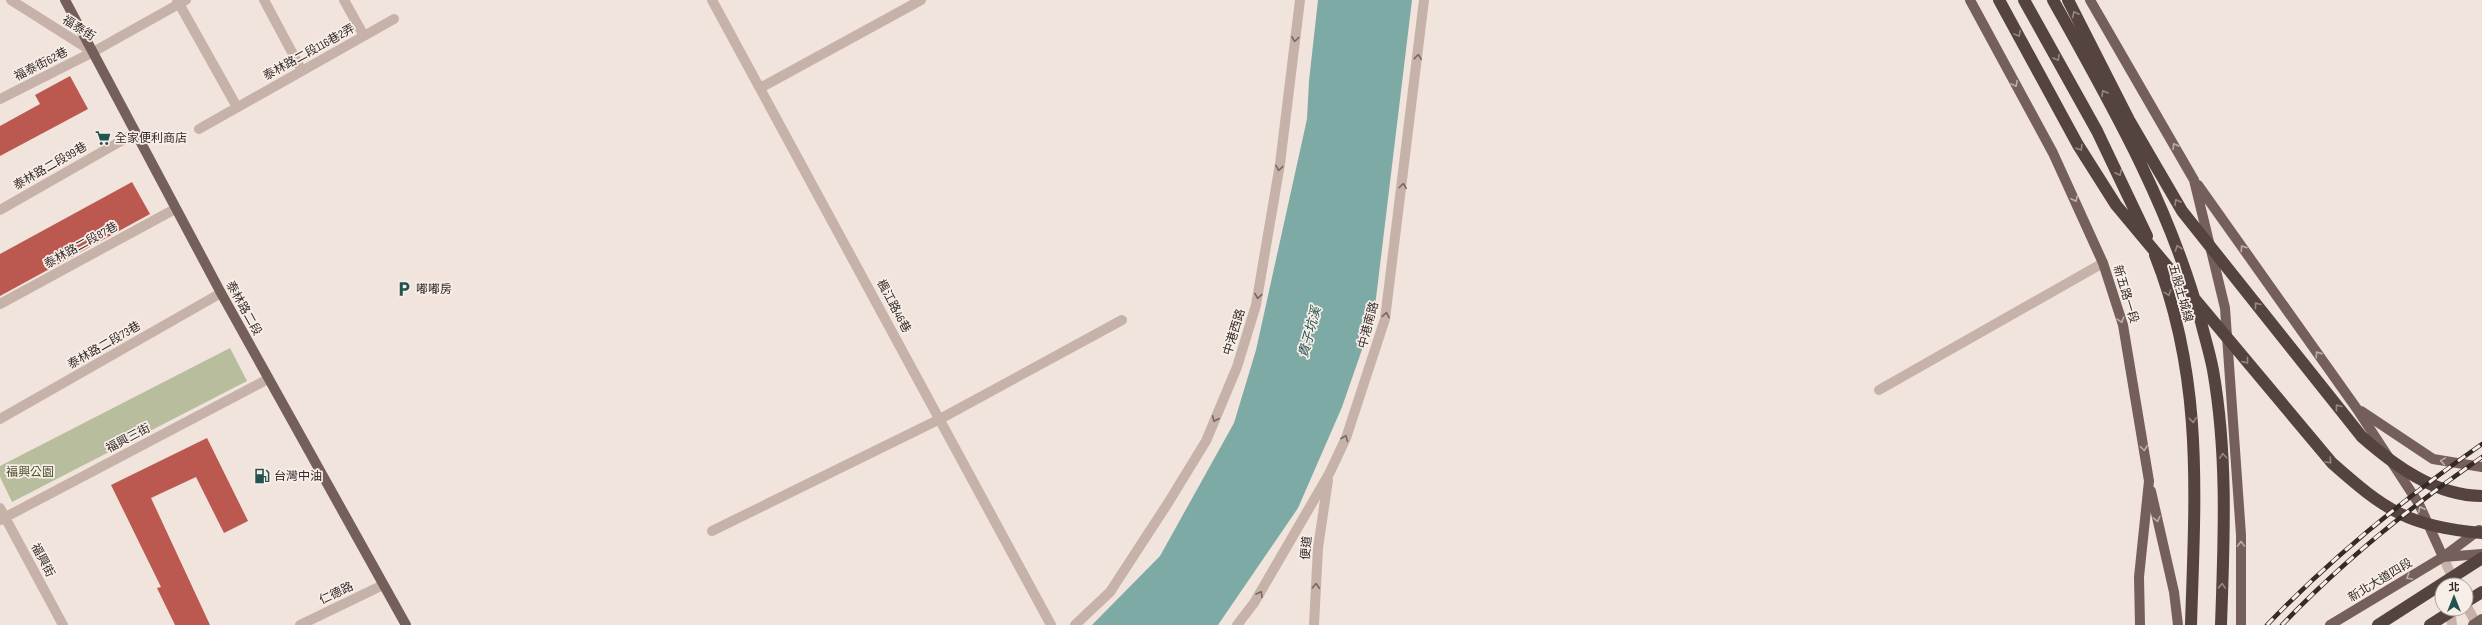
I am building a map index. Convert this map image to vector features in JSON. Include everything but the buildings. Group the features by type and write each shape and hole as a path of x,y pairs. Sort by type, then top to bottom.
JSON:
{"highway":[{"path":"1999,0 2078,145 2116,205 2332,463 2362,490 2394,512 2424,524 2451,530 2482,533"},
{"name":"五股土城線","path":"2024,0 2118,171 2160,267 2175,318 2187,374 2194,434 2196,499 2191,625"},
{"name":"五股土城線","path":"2053,0 2138,157 2177,244 2192,290 2213,369 2221,432 2225,497 2221,625"},
{"path":"2068,0 2129,120 2182,211 2362,437 2386,459 2415,477 2446,489 2482,496"},
{"path":"2378,625 2482,558"},
{"path":"2430,625 2442,617"}],"main road":[{"name":"泰林路二段","path":"65,0 175,209 268,379 406,625"},
{"name":"新五路一段","path":"1970,0 2053,153 2103,263 2123,325 2149,481 2139,577 2140,625"},
{"path":"2090,0 2194,180 2357,409 2419,504 2442,557"},
{"path":"2194,180 2225,308 2241,535 2241,625"},
{"path":"2357,409 2433,459 2482,467"},
{"path":"2149,481 2174,592 2178,625"},
{"name":"新北大道四段","path":"2330,625 2442,557 2482,527"},
{"name":"新北大道四段","path":"2442,557 2482,554"}],"street":[{"name":"福泰街","path":"10,0 93,52"},
{"path":"264,0 302,71"},
{"path":"344,0 364,36"},
{"name":"楓江路46巷","path":"712,0 1051,625"},
{"path":"760,88 921,0"},
{"name":"中港西路","path":"1075,625 1110,592 1168,503 1206,441 1237,367 1256,305 1260,282 1280,164 1300,0"},
{"name":"中港南路","path":"1237,625 1254,603 1329,474 1346,438 1385,319 1424,0"},
{"name":"福泰街62巷","path":"0,99 93,52 181,1"},
{"path":"181,1 237,107"},
{"name":"泰林路二段116巷2弄","path":"199,129 394,19"},
{"name":"泰林路二段99巷","path":"0,210 135,132"},
{"name":"泰林路二段87巷","path":"0,304 175,209"},
{"path":"1879,390 2103,263"},
{"name":"泰林路二段73巷","path":"0,419 221,293"},
{"path":"712,531 940,419 1122,320"},
{"name":"福興三街","path":"2,518 268,379"},
{"name":"便道","path":"1314,625 1318,548 1329,474"},
{"name":"福興街","path":"0,508 2,518 63,625"},
{"path":"2442,557 2445,577"},
{"path":"2442,557 2452,577"},
{"name":"仁德路","path":"300,625 384,585"}],"green space":[{"name":"福興公園","path":"230,348 247,381 12,502 0,477 0,466"}],"water":[{"name":"貴子坑溪","path":"1318,0 1412,0 1374,315 1342,407 1298,508 1218,625 1092,625 1160,556 1234,423 1256,350 1307,119 1309,81"}],"railway":[{"path":"2267,625 2317,576 2370,529 2453,464 2482,444"},
{"path":"2282,625 2328,579 2353,557 2429,495 2482,457"}],"place":[{"name":"全家便利商店","path":"103,138"},
{"name":"嘟嘟房","path":"404,289"},
{"name":"台灣中油","path":"262,476"}]}
